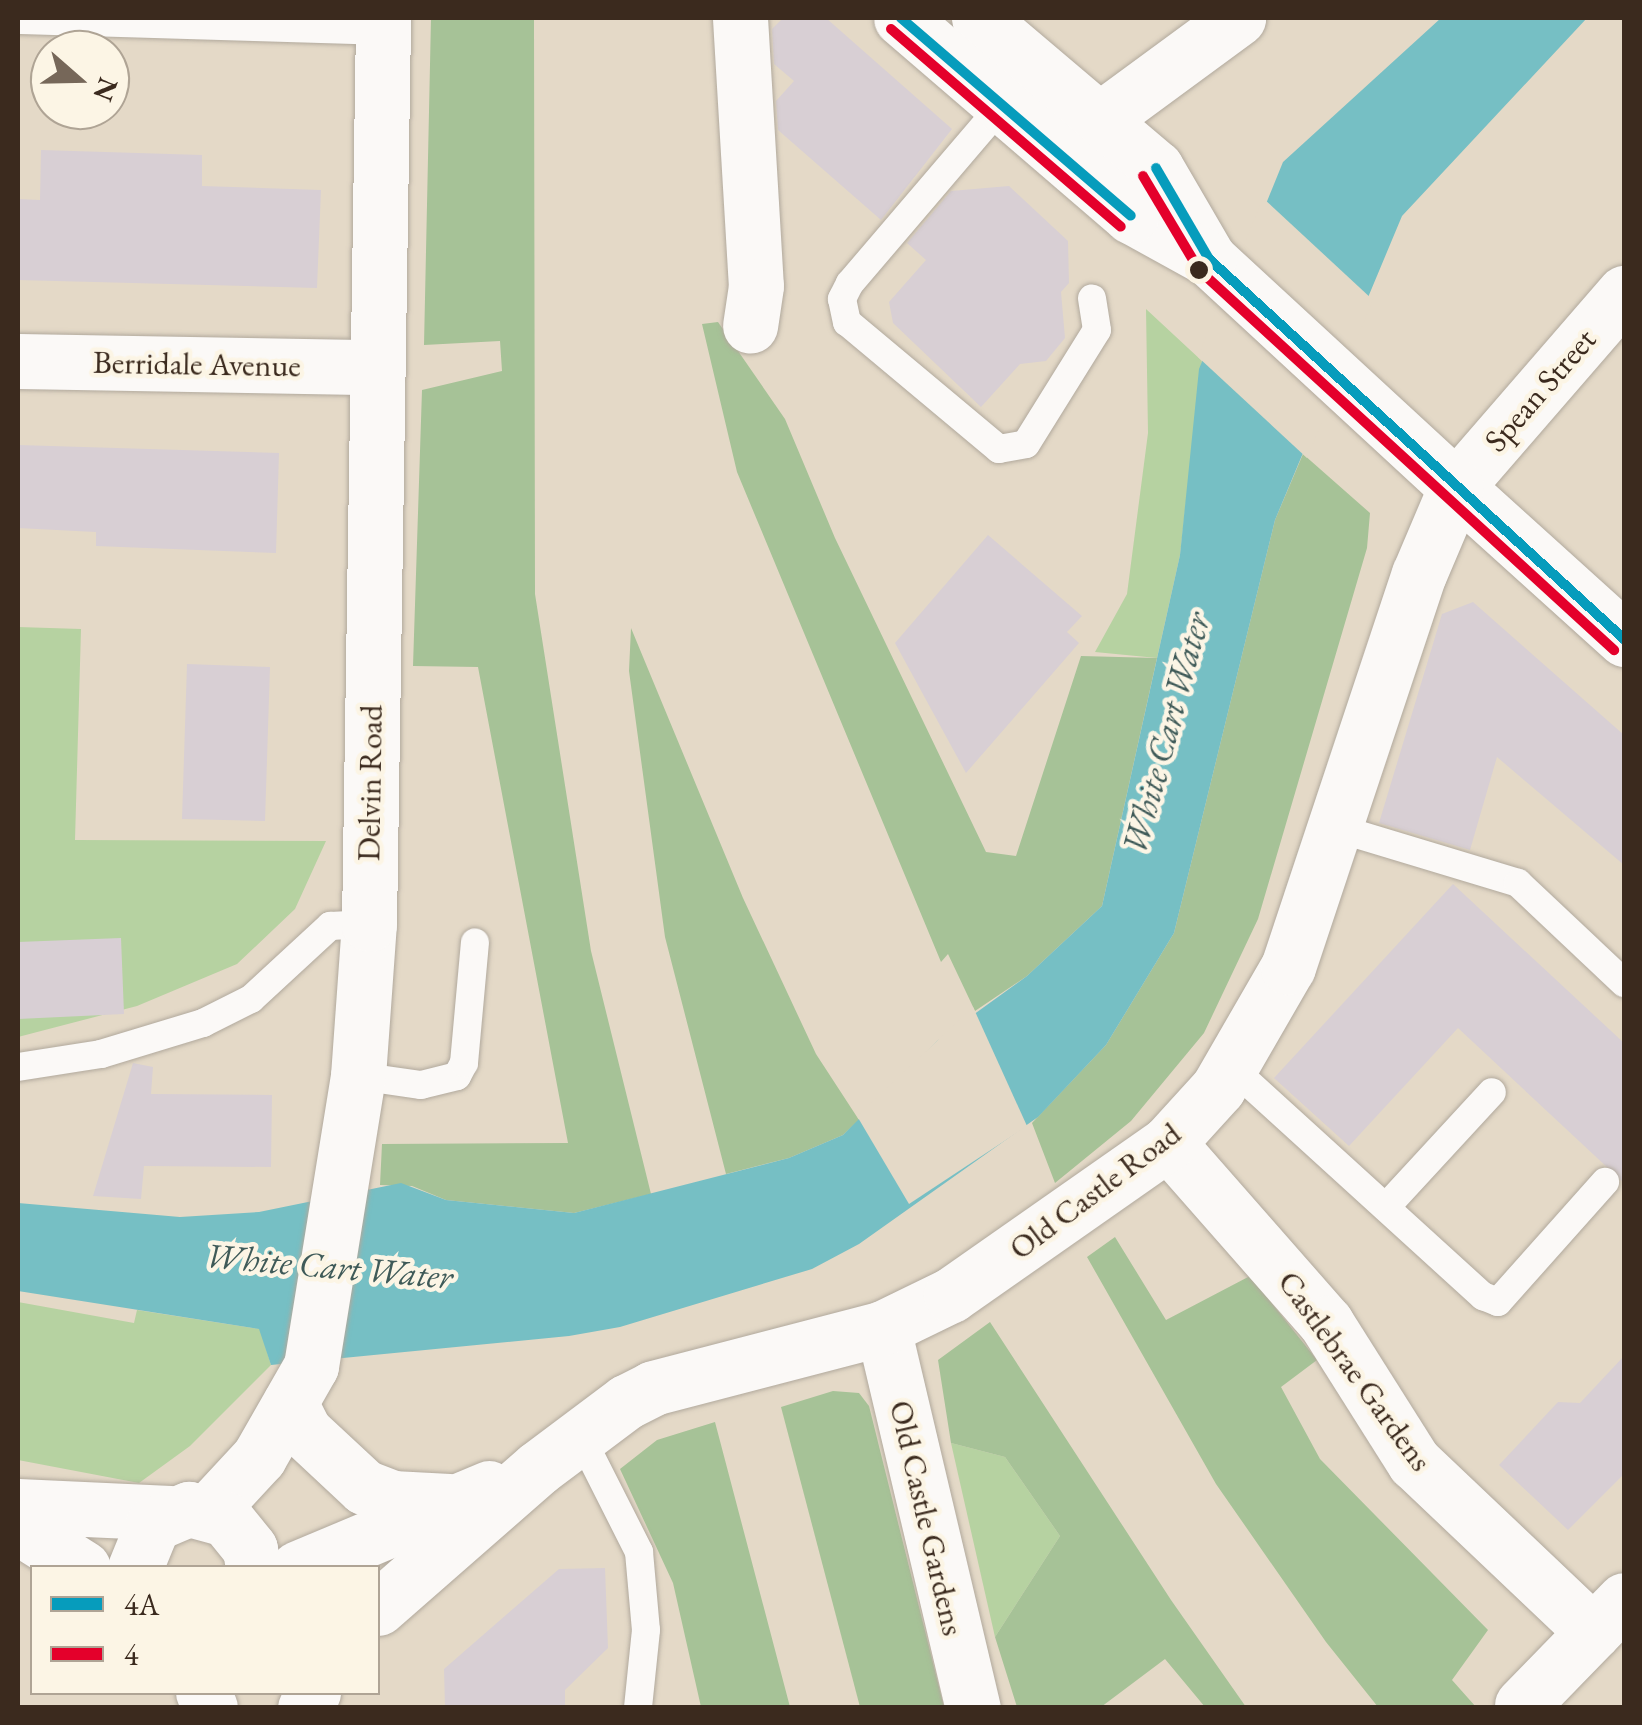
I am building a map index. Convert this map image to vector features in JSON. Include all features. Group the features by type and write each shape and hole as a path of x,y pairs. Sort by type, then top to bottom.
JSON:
{"main road":[{"path":"740,18 756,286 750,326"},
{"path":"901,18 1019,86 1098,121 1156,168 1209,259"},
{"path":"979,18 1019,86 1131,216 1209,259 1624,639"},
{"path":"1098,121 1238,18"},
{"name":"Delvin Road","path":"189,1512 259,1457 301,1384 351,1133 358,1076 368,924 376,367 365,24"},
{"name":"Spean Street","path":"1456,487 1624,293"},
{"name":"Berridale Avenue","path":"18,361 376,367"},
{"name":"Old Castle Road","path":"380,1606 559,1452 653,1388 883,1328 951,1295 1168,1143 1230,1067 1288,967 1419,574 1456,487"},
{"name":"Castlebrae Gardens","path":"1168,1143 1326,1323 1414,1462 1609,1616"},
{"name":"Old Castle Gardens","path":"883,1328 974,1708"},
{"name":"Old Castle Road","path":"301,1384 324,1454 364,1487 392,1498 457,1502"},
{"name":"Old Castle Road","path":"305,1565 457,1502 559,1452"},
{"path":"18,1506 189,1512 240,1532 251,1565"},
{"path":"135,1565 142,1540 189,1512"},
{"path":"18,1528 78,1565"},
{"path":"1522,1705 1609,1616"}],"lane":[{"path":"18,20 365,24"},
{"path":"1019,86 850,282 842,299 847,322 998,449 1026,444 1097,330 1092,298"},
{"path":"1336,828 1518,883 1624,983"},
{"path":"18,1068 100,1054 203,1024 251,999 330,926 368,924"},
{"path":"358,1076 421,1085 457,1076 474,943"},
{"path":"1230,1067 1498,1302 1605,1182"},
{"path":"1386,1207 1492,1092"},
{"path":"559,1452 639,1552 646,1630 638,1708"}],"green space":[{"path":"431,18 534,18 535,594 591,951 651,1194 574,1213 446,1200 412,1186 380,1185 382,1144 568,1143 478,667 413,666 422,390 502,371 500,341 424,345"},
{"path":"1146,309 1202,361 1180,555 1157,658 1095,652 1127,594 1148,433"},
{"path":"718,322 785,419 835,538 986,852 1016,856 1081,656 1157,658 1102,906 1027,976 975,1011 948,954 941,962 737,472 702,324"},
{"path":"1303,454 1370,513 1367,548 1258,919 1204,1033 1131,1121 1055,1183 1032,1123 1106,1045 1174,933 1275,520"},
{"path":"18,627 81,629 75,840 326,841 295,909 237,964 137,1006 18,1037"},
{"path":"631,628 743,898 816,1054 859,1120 843,1135 789,1158 726,1174 665,937 629,671"},
{"path":"1115,1237 1166,1320 1250,1276 1317,1360 1281,1387 1320,1459 1488,1630 1452,1680 1476,1707 1378,1707 1326,1642 1216,1484 1087,1257"},
{"path":"18,1302 134,1323 137,1310 260,1329 271,1365 190,1446 139,1483 18,1460"},
{"path":"990,1322 1171,1600 1246,1707 1205,1707 1165,1659 1101,1707 1017,1707 995,1637 1060,1536 1005,1457 951,1443 938,1360"},
{"path":"833,1391 859,1393 869,1406 944,1707 860,1707 781,1407"},
{"path":"715,1422 790,1707 701,1707 673,1583 620,1469 657,1440"},
{"path":"951,1443 1005,1457 1060,1536 995,1637"}],"water":[{"name":"White Cart Water","path":"1441,18 1587,18 1402,216 1275,520 1174,933 1106,1045 1038,1117 859,1244 812,1269 620,1327 569,1336 271,1365 259,1329 18,1291 18,1203 180,1217 259,1212 401,1183 446,1200 574,1213 789,1158 843,1135 937,1041 1027,976 1102,906 1180,555 1199,369 1283,162"}],"pier":[{"path":"1263,198 1373,300 1307,458 1198,357"},
{"path":"973,1007 1027,1126 909,1204 857,1116"}],"building":[{"path":"783,18 826,18 952,129 881,220 778,130 776,101 794,81 774,64 772,29"},
{"path":"41,150 202,155 202,186 321,190 317,288 18,280 18,199 40,200"},
{"path":"1009,186 1068,241 1069,283 1061,292 1065,338 1046,361 1020,364 981,407 893,323 889,302 926,260 907,243 951,191"},
{"path":"18,445 279,453 276,553 96,546 96,532 18,528"},
{"path":"988,535 1082,616 1067,632 1079,643 966,773 895,643"},
{"path":"1473,602 1624,735 1624,865 1497,757 1470,850 1379,823 1442,614"},
{"path":"187,664 270,667 265,821 182,819"},
{"path":"1453,884 1624,1043 1624,1183 1458,1028 1349,1146 1274,1078"},
{"path":"121,938 124,1014 18,1019 18,942"},
{"path":"133,1063 153,1067 151,1094 272,1095 271,1167 144,1166 141,1199 93,1196"},
{"path":"1624,1356 1624,1474 1568,1530 1499,1465 1558,1402 1580,1403"},
{"path":"605,1568 608,1648 565,1690 565,1708 445,1708 444,1669 559,1569"}],"transit line":[{"name":"4A","path":"901,18 1131,216"},
{"name":"4","path":"891,29 1121,227"},
{"name":"4A","path":"1156,168 1209,259 1624,639"},
{"name":"4","path":"1143,176 1199,270 1614,650"}]}
